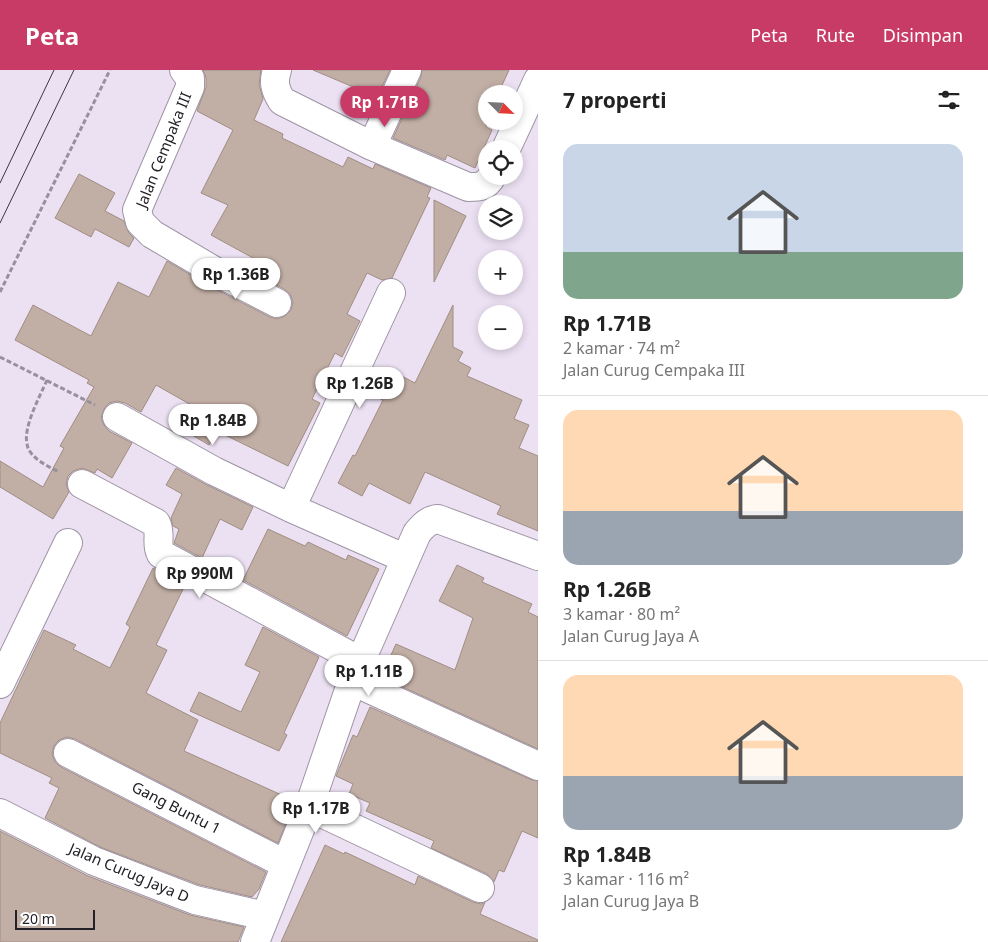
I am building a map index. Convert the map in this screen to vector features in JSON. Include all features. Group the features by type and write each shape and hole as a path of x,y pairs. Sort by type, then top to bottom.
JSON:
{"street":[{"name":"Jalan Cempaka III","path":"184,70 190,78 190,87 137,210 140,222 152,234 212,270 276,303"},
{"path":"277,70 275,78 276,91 282,101 372,146 468,187 482,187 485,185"},
{"path":"372,146 407,70"},
{"path":"510,140 538,80"},
{"path":"291,508 390,293"},
{"path":"118,417 214,471 291,508 404,558"},
{"path":"82,484 156,523 160,532 158,544 161,554 356,671 538,766"},
{"path":"256,942 285,864 309,807 356,671 416,533 424,525 438,518 538,556"},
{"path":"0,684 68,543"},
{"name":"Gang Buntu 1","path":"68,753 285,864"},
{"path":"309,807 480,888"},
{"name":"Jalan Curug Jaya D","path":"0,813 94,861 195,900 265,916"}],"path":[{"path":"0,292 110,70"},
{"path":"0,357 118,417"},
{"path":"47,380 27,432 26,446 39,462 82,484"}],"building":[{"path":"203,70 261,70 259,84 263,99 254,120 283,134 282,138 343,167 348,157 373,169 375,164 431,188 427,197 430,198 392,278 382,280 367,273 347,314 360,321 342,357 335,353 312,399 320,403 288,466 217,431 209,445 187,432 200,410 156,385 141,412 125,403 117,401 109,403 104,409 101,418 104,425 109,431 132,443 112,478 97,469 95,473 82,468 73,471 68,476 66,484 69,492 53,519 0,487 0,461 43,487 64,448 60,446 94,387 87,383 89,380 15,340 33,305 91,336 118,282 149,297 167,261 206,284 270,317 277,319 285,316 291,310 293,302 290,294 258,275 264,264 211,235 228,205 201,193 233,130 197,111 206,87 206,78"},
{"path":"313,70 390,70 377,97"},
{"path":"422,70 509,70 502,85 478,85 478,130 492,130 488,140 478,140 478,161 475,168 447,155 445,160 393,138 421,77"},
{"path":"79,174 115,193 105,211 124,221 129,233 134,238 129,247 95,229 91,237 55,218"},
{"path":"434,200 466,216 434,282"},
{"path":"453,305 453,347 463,352 458,361 471,368 467,376 522,400 514,419 529,425 519,448 538,456 538,531 497,514 501,506 425,472 410,504 369,483 362,496 338,483 353,455 355,456 383,400 372,395 386,368 415,383"},
{"path":"176,468 253,507 242,530 220,519 202,558 174,543 179,529 173,526 171,518 182,494 166,485"},
{"path":"268,529 305,546 308,542 346,560 348,555 379,569 347,636 243,580"},
{"path":"457,565 484,578 482,582 532,604 528,612 538,617 538,749 381,677 396,644 455,670 473,618 439,601"},
{"path":"153,568 185,585 156,645 167,650 146,693 198,720 184,751 295,801 278,843 75,739 67,737 59,740 54,746 52,754 55,762 61,767 266,872 259,889 252,897 200,885 100,847 45,818 59,788 49,783 52,778 0,753 0,723 44,630 76,645 73,649 110,668 130,627 126,624"},
{"path":"263,627 319,657 284,733 287,735 279,751 190,711 199,692 241,712 260,672 245,665"},
{"path":"370,707 532,780 538,781 538,838 522,831 504,872 499,870 494,882 487,874 431,848 434,841 366,811 370,803 349,794 353,784 336,776 353,735 357,737"},
{"path":"0,831 88,876 190,915 244,927 238,942 0,942"},
{"path":"325,845 344,854 345,852 415,885 418,876 473,902 481,904 485,902 480,914 538,940 538,942 281,942"}],"tram line":[{"path":"0,183 54,70"},
{"path":"0,223 74,70"}]}
